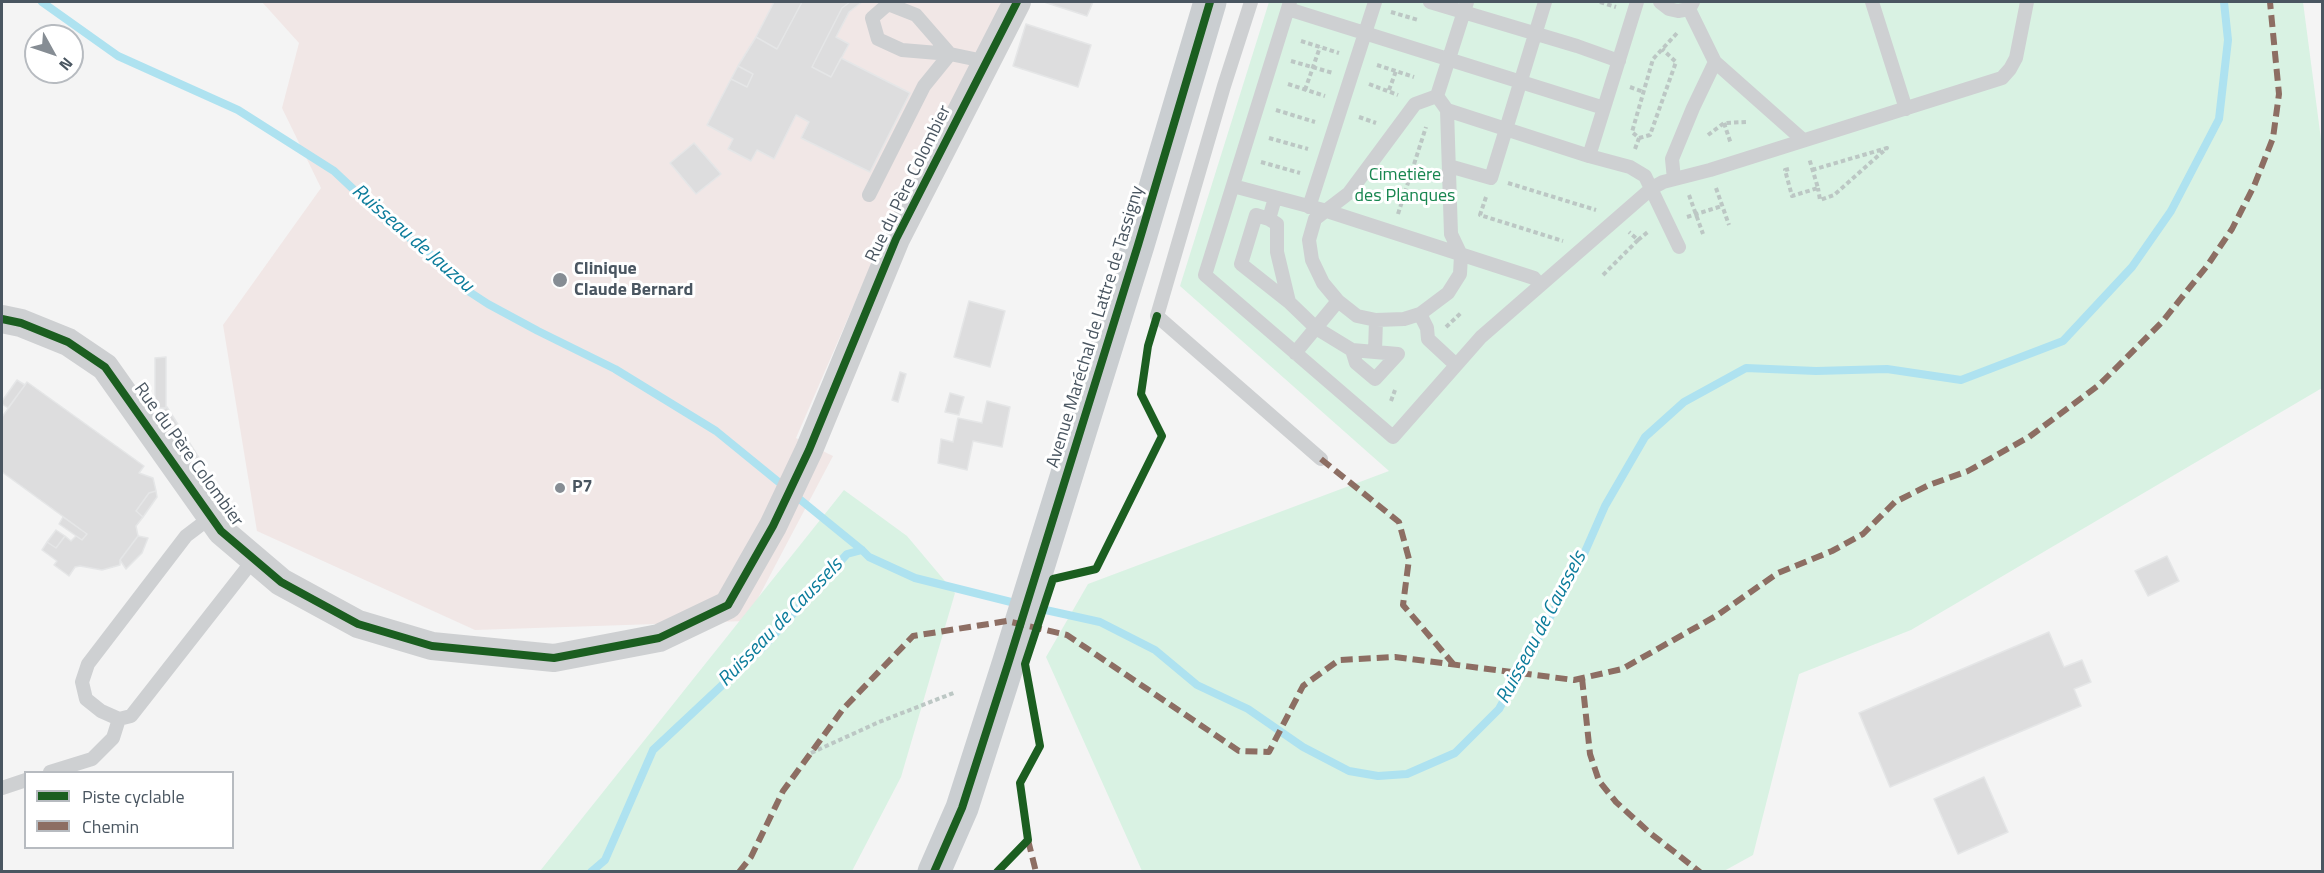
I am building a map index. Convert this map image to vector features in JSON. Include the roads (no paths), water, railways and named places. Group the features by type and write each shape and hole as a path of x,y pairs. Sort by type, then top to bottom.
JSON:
{"main road":[{"name":"Avenue Maréchal de Lattre de Tassigny","path":"1009,661 1138,245 1210,2"},
{"path":"909,872 1009,661"},
{"path":"934,872 962,808 1009,661"}],"street":[{"name":"Rue du Père Colombier","path":"2,319 21,323 68,342 105,367 221,531 281,582 358,624 432,646 554,657 658,638 728,605 782,509 809,450 896,239 1017,2"}],"lane":[{"path":"1251,2 1157,316 1321,459"},
{"path":"1310,207 1374,2"},
{"path":"1430,2 1466,7 1535,34 1619,61"},
{"path":"1449,166 1491,178 1545,2"},
{"path":"1589,156 1637,2"},
{"path":"1660,2 1669,9 1678,11 1691,9 1715,62 1803,140"},
{"path":"1872,2 1906,109"},
{"path":"1604,108 1365,33 1289,5 1205,275 1393,437 1481,337 1652,188 1674,179 1710,170 2002,78 2016,58 2027,2"},
{"path":"950,54 916,15 888,4 872,18 878,39 902,50 950,54 974,59 985,65"},
{"path":"1437,96 1466,7"},
{"path":"869,195 924,86 950,54"},
{"path":"1674,179 1672,159 1715,62"},
{"path":"1437,96 1447,110 1451,234 1461,255 1460,274 1448,293 1420,314 1404,319 1376,320 1357,316 1338,301 1323,283 1312,260 1310,240 1315,219 1349,193 1415,104 1437,96"},
{"path":"1447,110 1630,167 1645,176 1679,247"},
{"path":"1233,186 1327,212 1534,278 1540,285"},
{"path":"1269,219 1275,198"},
{"path":"1289,302 1277,252 1277,224 1256,215 1241,264 1289,302 1316,328 1352,350 1398,354 1375,380 1356,363 1352,350"},
{"path":"1295,353 1338,301"},
{"path":"1420,314 1427,328 1428,339 1456,365"},
{"path":"1376,320 1376,351"},
{"path":"211,517 186,536 88,664 82,682 86,699 101,711 119,719 131,716 146,700 254,559"},
{"path":"53,771 92,759 113,738 119,719"},
{"path":"2,788 24,781"}],"waterway":[{"name":"Ruisseau de Jauzou","path":"42,2 118,56 238,110 334,171 385,219 452,271 465,289 538,331 615,369 716,431 869,557 915,578 1019,604"},
{"name":"Ruisseau de Caussels","path":"1032,607 1100,622 1155,650 1197,685 1248,709 1303,747 1349,771 1378,776 1407,774 1455,753 1499,709 1580,563 1605,506 1645,437 1684,402 1746,368 1816,371 1887,369 1961,380 2063,341 2132,267 2171,211 2219,119 2228,40 2224,2"},
{"name":"Ruisseau de Caussels","path":"591,872 605,860 653,750 764,646 847,554 862,550"}],"place":[{"name":"Clinique Claude Bernard","path":"560,280"},
{"name":"P7","path":"560,488"}],"park label":[{"name":"Cimetière des Planques","path":"1405,186"}]}
